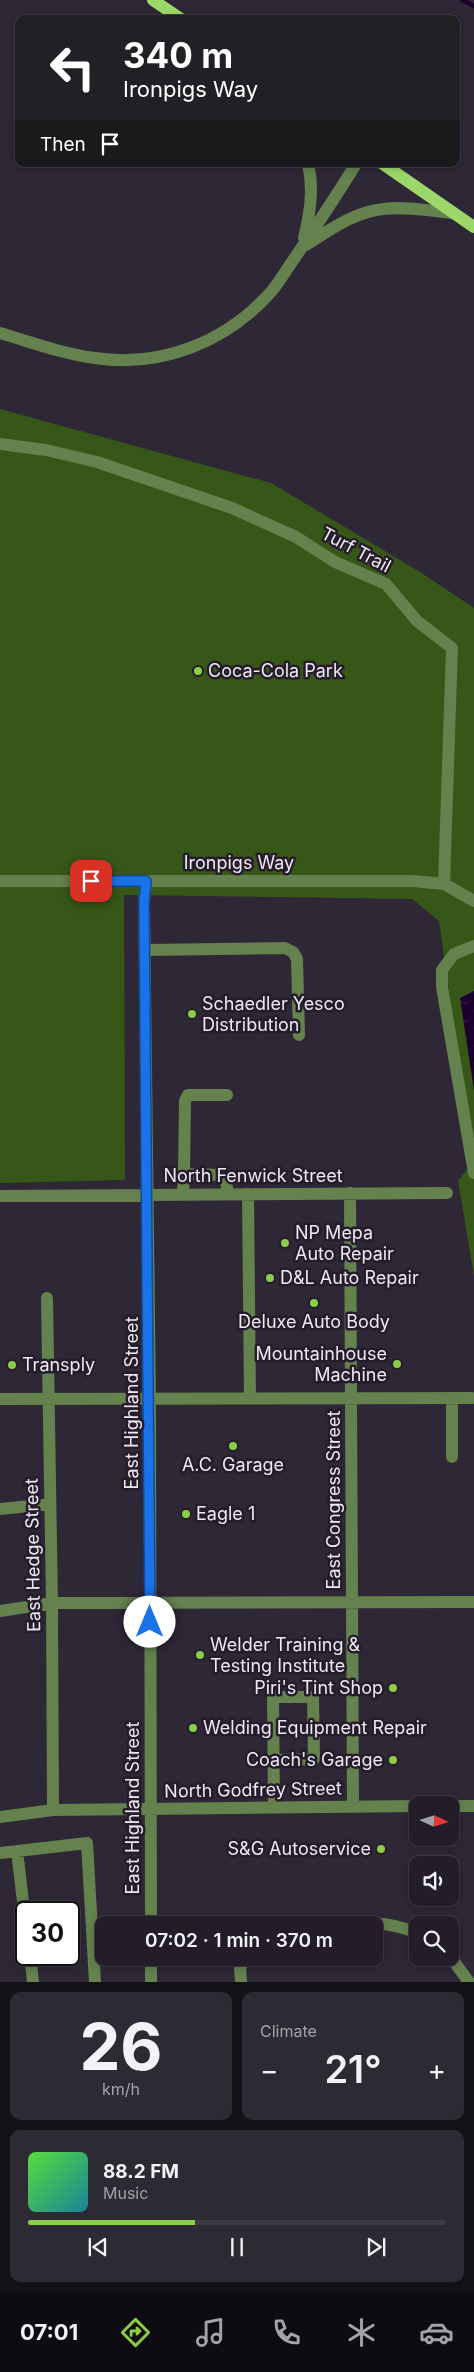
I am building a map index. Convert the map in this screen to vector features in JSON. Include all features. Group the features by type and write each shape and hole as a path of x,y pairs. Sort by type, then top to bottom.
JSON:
{"main road":[{"path":"153,0 175,15"},
{"path":"387,167 474,227"}],"street":[{"path":"301,248 310,215 311,198 308,167"},
{"path":"0,333 96,359 141,359 174,353 206,342 245,316 271,292 354,167"},
{"path":"301,248 340,223 362,214 383,209 454,213"},
{"name":"Turf Trail","path":"0,444 46,450 97,462 232,508 296,537 335,562 386,584 417,621 452,648 444,884"},
{"name":"Ironpigs Way","path":"0,881 395,881 444,884 474,901"},
{"name":"East Highland Street","path":"146,881 151,1916"},
{"path":"474,946 454,954 442,970 442,988 474,1173"},
{"path":"145,950 285,948 293,952 297,959 298,1035"},
{"path":"182,1194 185,1101 188,1095 227,1096"},
{"path":"184,1174 225,1175 228,1194"},
{"name":"East Congress Street","path":"350,1193 353,1806"},
{"name":"North Fenwick Street","path":"0,1196 447,1193"},
{"path":"248,1194 250,1399"},
{"name":"East Hedge Street","path":"46,1298 52,1603 53,1810"},
{"path":"452,1398 452,1457"},
{"path":"0,1399 472,1398"},
{"path":"0,1509 50,1504"},
{"path":"0,1611 52,1603 474,1602"},
{"path":"274,1760 314,1759 313,1697 274,1697 274,1760 274,1807"},
{"name":"North Godfrey Street","path":"0,1817 53,1810 409,1806"},
{"path":"459,1806 474,1806"},
{"path":"0,1852 87,1843 96,1982"},
{"path":"17,1851 23,1901"},
{"path":"383,1924 409,1929"},
{"path":"31,1966 33,1982"},
{"path":"151,1966 151,1982"},
{"path":"241,1966 241,1982"},
{"path":"457,1966 469,1982"}],"green space":[{"name":"Coca-Cola Park","path":"0,409 271,483 420,572 474,608 474,1276 458,1181 473,1162 439,921 412,899 124,895 125,1180 0,1183"}],"water":[{"path":"474,991 474,1090 460,998"}],"waterway":[{"path":"462,0 474,6"}],"place":[{"name":"Coca-Cola Park","path":"198,671"},
{"name":"Schaedler Yesco Distribution","path":"192,1014"},
{"name":"NP Mepa Auto Repair","path":"285,1243"},
{"name":"D&L Auto Repair","path":"270,1278"},
{"name":"Deluxe Auto Body","path":"314,1303"},
{"name":"Mountainhouse Machine","path":"397,1364"},
{"name":"Transply","path":"12,1365"},
{"name":"A.C. Garage","path":"233,1446"},
{"name":"Eagle 1","path":"186,1514"},
{"name":"Welder Training & Testing Institute","path":"200,1655"},
{"name":"Piri's Tint Shop","path":"393,1688"},
{"name":"Welding Equipment Repair","path":"193,1728"},
{"name":"Coach's Garage","path":"393,1760"},
{"name":"S&G Autoservice","path":"381,1849"}],"route":[{"path":"91,881 146,881 144,903 150,1380 150,1622"}]}
